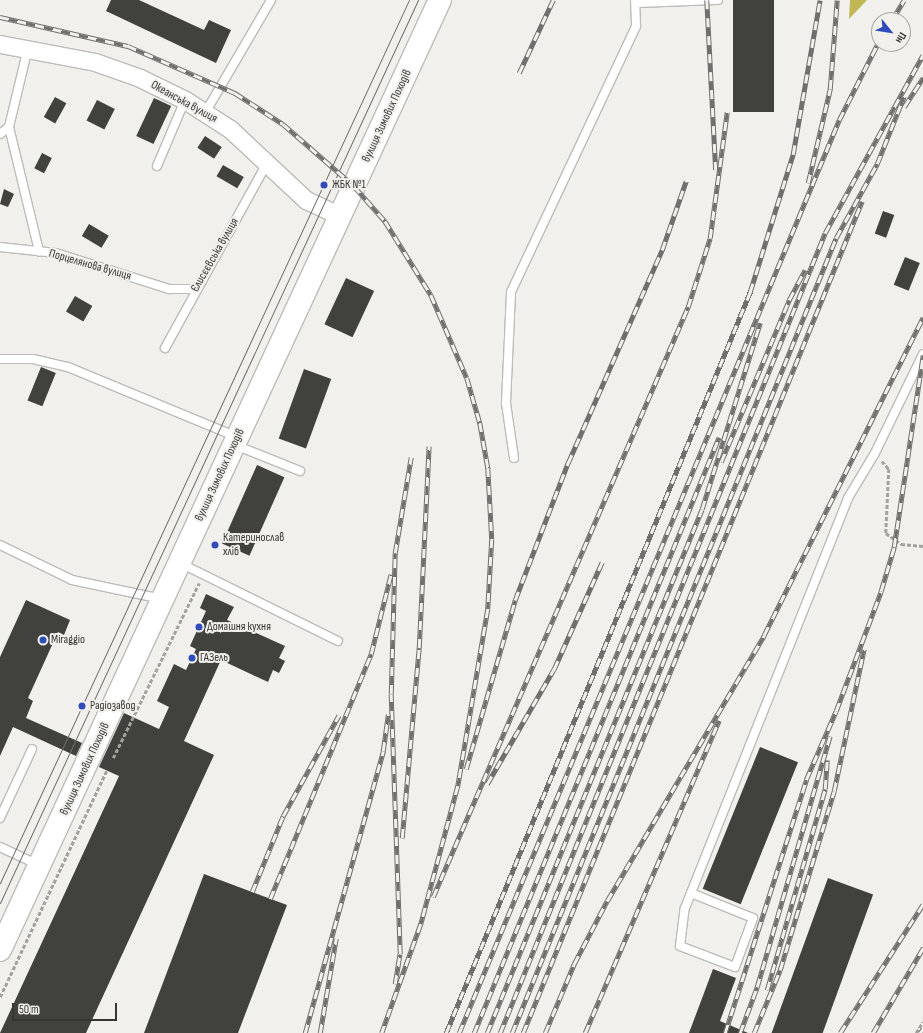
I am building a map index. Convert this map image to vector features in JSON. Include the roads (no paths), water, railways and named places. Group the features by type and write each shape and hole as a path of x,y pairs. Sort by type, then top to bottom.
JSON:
{"main road":[{"name":"вулиця Зимових Походів","path":"0,950 440,0"}],"street":[{"name":"Океанська вулиця","path":"0,44 29,47 95,62 140,78 185,100 230,129 306,200 340,216"}],"lane":[{"path":"206,113 271,0"},
{"path":"514,458 506,403 511,292 636,26 636,2 718,0"},
{"path":"0,134 9,127 29,47"},
{"path":"157,166 185,100"},
{"name":"Порцелянова вулиця","path":"9,127 39,251 56,253 168,289 195,289"},
{"name":"Єлисєєвська вулиця","path":"164,348 195,289 268,163"},
{"path":"0,247 39,251"},
{"path":"691,893 753,918 735,968 680,946 685,908 845,505 875,453 923,354"},
{"path":"0,359 33,359 68,367 300,471"},
{"path":"0,545 72,580 163,599"},
{"path":"180,563 203,576 338,641"},
{"path":"0,818 32,749"},
{"path":"0,847 40,866"}],"tram line":[{"path":"0,883 409,0"},
{"path":"0,903 418,0"}],"railway":[{"path":"519,73 553,0"},
{"path":"707,0 716,170"},
{"path":"446,1033 750,292 793,154 820,0"},
{"path":"808,183 830,89 837,0"},
{"path":"897,12 904,0"},
{"path":"0,17 128,46 235,93 283,124 354,186 385,221 431,295 467,378 480,423 488,468 492,539 488,609 458,786 421,924 382,1033"},
{"path":"459,1033 839,120 873,52"},
{"path":"500,1033 825,233 923,55"},
{"path":"904,107 923,78"},
{"path":"512,1033 836,238 877,164 904,96"},
{"path":"433,897 688,307 710,238 727,112"},
{"path":"466,769 515,600 568,463 662,250 686,181"},
{"path":"523,1033 862,201"},
{"path":"721,462 789,300 805,270"},
{"path":"545,1033 574,964 607,901 764,635 923,318"},
{"path":"487,1033 702,509 760,323"},
{"path":"725,1033 806,780 836,711 881,591 894,547 923,355"},
{"path":"474,1033 719,437"},
{"path":"402,838 419,648 429,446"},
{"path":"395,984 400,954 391,694 395,553 411,457"},
{"path":"487,784 554,669 602,562"},
{"path":"270,899 371,654 391,574"},
{"path":"754,1033 780,970 834,791 864,649"},
{"path":"305,1033 383,751 388,714"},
{"path":"252,892 283,816 339,715"},
{"path":"585,1033 719,720"},
{"path":"740,1033 757,987 830,736"},
{"path":"767,990 825,789 827,760"},
{"path":"840,1033 923,904"},
{"path":"320,1033 336,938"},
{"path":"873,1033 923,948"},
{"path":"920,1033 923,1029"}],"place":[{"name":"ЖБК №1","path":"324,185"},
{"name":"Катеринослав хліб","path":"215,545"},
{"name":"Домашня кухня","path":"199,627"},
{"name":"Miraggio","path":"43,640"},
{"name":"ГАЗель","path":"192,658"},
{"name":"Радіозавод","path":"82,706"}]}
